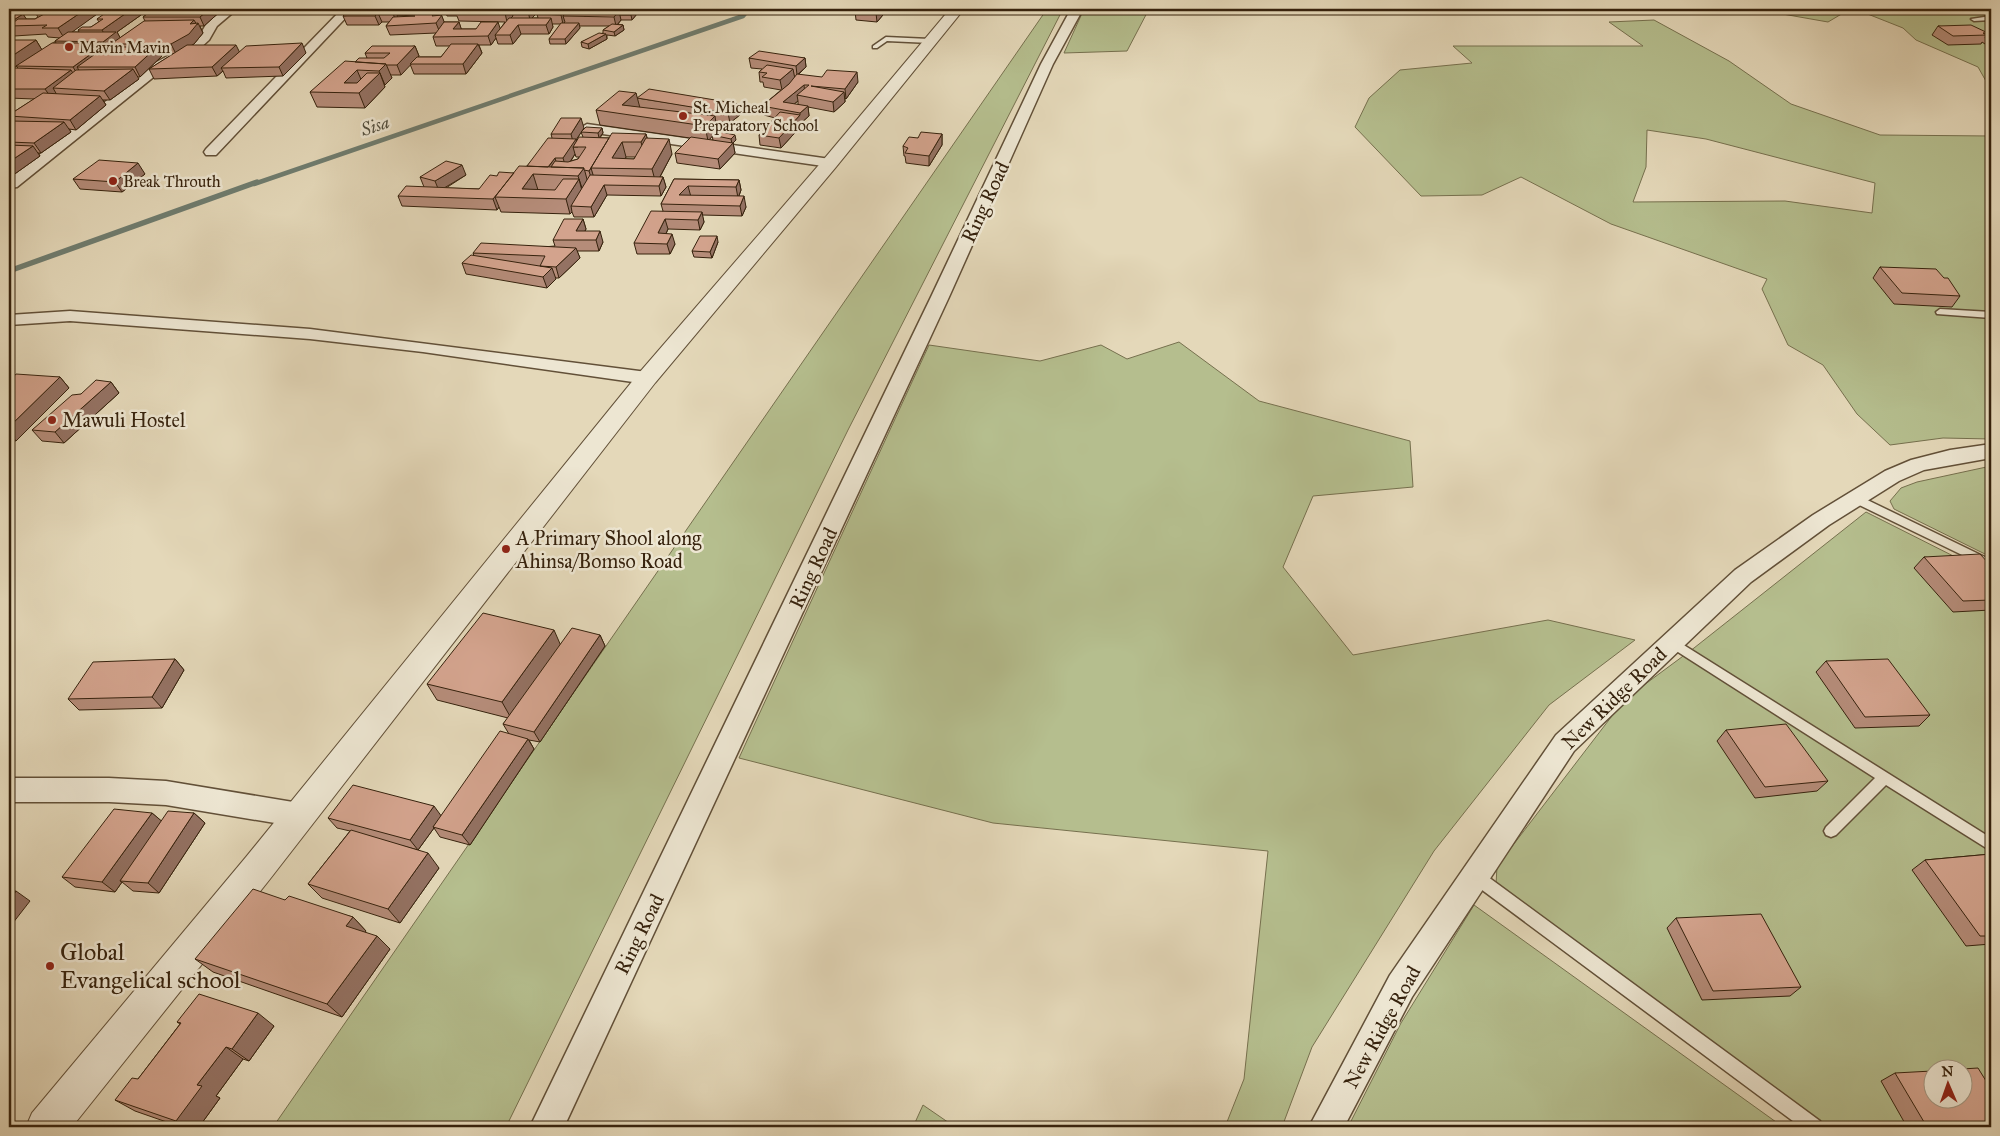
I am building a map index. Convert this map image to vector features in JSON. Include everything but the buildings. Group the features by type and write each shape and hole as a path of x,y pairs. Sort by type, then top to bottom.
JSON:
{"street":[{"path":"9,81 110,9"},
{"path":"12,184 156,68 194,47 205,37 212,24 231,9"},
{"path":"211,152 348,9"},
{"path":"46,1127 299,816 647,378 830,164 956,9"},
{"name":"Ring Road","path":"547,1127 983,206 1047,64 1077,9"},
{"path":"587,128 830,164"},
{"path":"9,320 70,316 310,334 423,347 647,378"},
{"name":"New Ridge Road","path":"1326,1127 1401,986 1564,743 1743,576 1855,498 1892,476 1918,465 1950,457 1991,451"},
{"path":"9,790 166,792 299,816"}],"lane":[{"path":"1974,19 1991,18"},
{"path":"875,47 886,39 930,42"},
{"path":"1940,312 1991,315"},
{"path":"1855,498 1991,565"},
{"path":"1671,642 1991,845"},
{"path":"1831,831 1884,778"},
{"path":"1475,876 1814,1127"}],"green space":[{"path":"1047,9 1063,9 848,430 506,1127 273,1127"},
{"path":"1084,9 1149,9 1127,51 1064,53"},
{"path":"1754,9 1850,9 1828,22"},
{"path":"1855,9 1991,9 1991,90 1978,67 1916,40 1903,28"},
{"path":"1654,20 1729,61 1791,104 1880,135 1991,136 1991,439 1943,438 1890,445 1857,414 1823,365 1788,345 1762,289 1767,279 1611,224 1521,177 1482,195 1421,196 1355,127 1369,98 1400,70 1472,63 1453,46 1643,46 1609,22","holes":["1647,130 1706,139 1875,183 1872,213 1785,201 1633,202 1646,167"]},
{"path":"1179,342 1259,401 1410,441 1413,487 1313,496 1283,567 1353,655 1548,620 1635,640 1549,705 1434,851 1312,1047 1282,1127 1225,1127 1244,1079 1268,851 993,823 739,758 929,345 1040,361 1101,345 1127,359"},
{"path":"1991,466 1991,557 1894,509 1890,501 1901,488 1917,482"},
{"path":"1866,512 1991,575 1991,1127 1823,1127 1496,885 1497,866 1615,712 1644,685 1694,648"},
{"path":"1474,905 1783,1127 1348,1127 1401,1023"},
{"path":"923,1105 955,1127 913,1127"}],"waterway":[{"name":"Sisa","path":"254,184 743,16 749,9"},
{"name":"Sisa","path":"9,271 257,182"}],"place":[{"name":"Mavin Mavin","path":"69,47"},
{"name":"St. Micheal Preparatory School","path":"683,116"},
{"name":"Break Throuth","path":"113,181"},
{"name":"Mawuli Hostel","path":"52,420"},
{"name":"A Primary Shool along Ahinsa/Bomso Road","path":"506,549"},
{"name":"Global Evangelical school","path":"50,966"}]}
